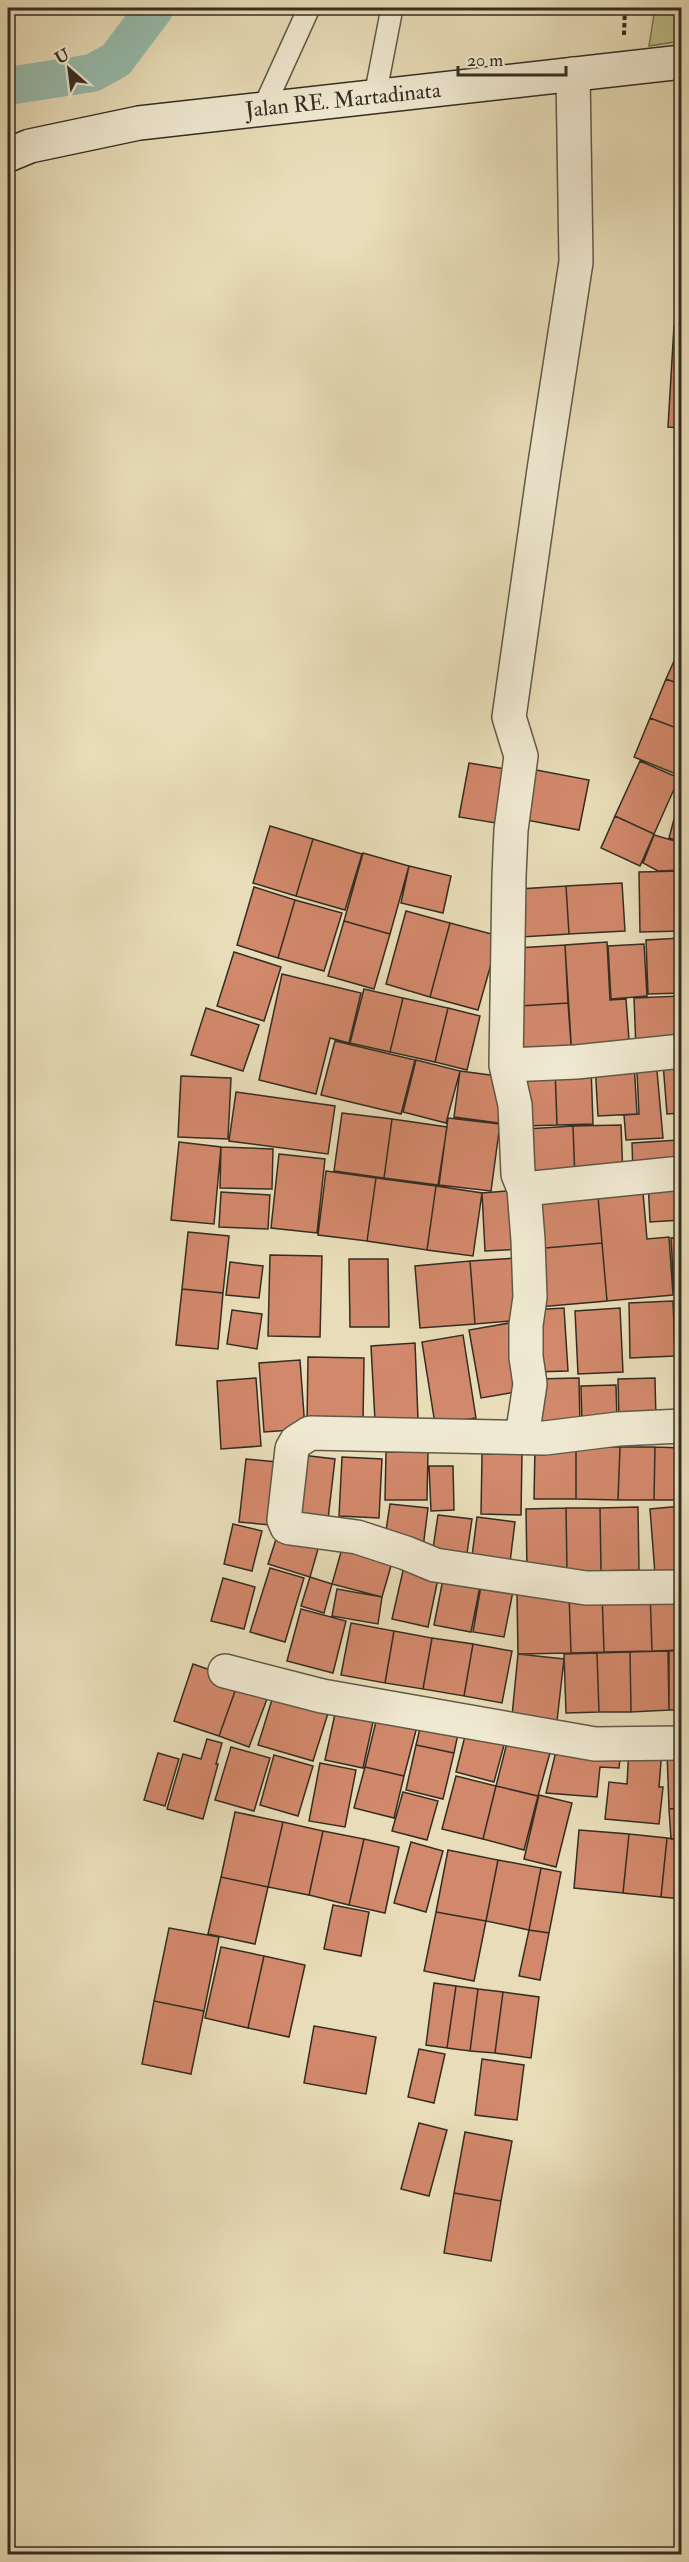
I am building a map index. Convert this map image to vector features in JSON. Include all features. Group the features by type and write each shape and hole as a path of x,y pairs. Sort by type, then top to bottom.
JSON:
{"street":[{"name":"Jalan RE. Martadinata","path":"8,155 30,146 139,123 681,62"},
{"path":"522,1437 530,1384 526,1358 526,1336 530,1297 524,1189 518,1174 515,1105 506,1065 509,876 521,756 509,717 543,470 576,262 573,74"},
{"path":"506,1065 576,1062 681,1051"},
{"path":"524,1189 681,1173"},
{"path":"681,1426 618,1429 545,1438 310,1433 296,1442 292,1449 285,1524 290,1528 357,1537 435,1565 586,1588 681,1587"},
{"path":"225,1671 322,1696 594,1744 681,1743"}],"lane":[{"path":"263,109 309,8"},
{"path":"375,96 392,8"}],"green space":[{"path":"655,8 681,8 681,41 649,46"}],"building":[{"path":"674,326 682,327 682,428 668,427"},
{"path":"682,643 682,685 666,679"},
{"path":"666,679 682,685 682,730 650,718"},
{"path":"650,718 682,730 681,776 634,757"},
{"path":"640,761 679,778 654,834 615,816"},
{"path":"469,763 517,771 508,825 459,817"},
{"path":"531,769 589,780 579,830 521,819"},
{"path":"678,804 682,805 682,842 669,838"},
{"path":"615,816 654,834 640,866 601,848"},
{"path":"270,826 313,839 296,896 253,883"},
{"path":"654,835 682,843 682,870 658,871 643,863"},
{"path":"313,839 362,854 345,910 296,896"},
{"path":"363,853 409,866 390,934 344,921"},
{"path":"409,866 451,876 443,913 401,903"},
{"path":"682,871 682,931 640,932 639,872"},
{"path":"622,883 625,931 569,934 566,886"},
{"path":"566,886 569,934 521,937 519,889"},
{"path":"254,887 295,900 278,958 237,945"},
{"path":"295,900 342,913 324,971 278,958"},
{"path":"406,911 450,923 430,997 386,984"},
{"path":"344,921 390,934 374,989 328,976"},
{"path":"450,923 499,936 478,1010 430,997"},
{"path":"682,938 682,993 648,994 646,940"},
{"path":"607,942 610,1000 626,999 630,1054 572,1058 565,945"},
{"path":"644,944 647,996 611,999 608,946"},
{"path":"565,945 568,1003 520,1006 517,948"},
{"path":"234,952 281,967 264,1021 217,1006"},
{"path":"282,974 361,993 349,1043 330,1038 316,1094 259,1080"},
{"path":"364,989 403,998 390,1052 350,1043"},
{"path":"682,996 682,1047 636,1049 634,998"},
{"path":"403,998 448,1008 435,1062 390,1052"},
{"path":"568,1003 572,1058 523,1061 520,1006"},
{"path":"206,1008 259,1025 243,1071 191,1055"},
{"path":"448,1008 480,1016 467,1070 435,1062"},
{"path":"335,1041 415,1060 401,1114 321,1095"},
{"path":"416,1060 460,1071 446,1123 403,1112"},
{"path":"682,1061 682,1113 667,1114 663,1063"},
{"path":"634,1062 637,1114 598,1116 595,1064"},
{"path":"591,1066 593,1124 557,1125 555,1068"},
{"path":"555,1068 557,1125 525,1126 523,1069"},
{"path":"460,1071 505,1077 499,1123 454,1117"},
{"path":"657,1071 663,1138 626,1140 624,1115 639,1114 637,1072"},
{"path":"181,1076 231,1078 228,1139 178,1137"},
{"path":"236,1092 335,1106 328,1154 229,1141"},
{"path":"342,1113 392,1119 384,1178 334,1171"},
{"path":"448,1118 500,1124 491,1191 439,1185"},
{"path":"392,1119 447,1127 438,1185 384,1178"},
{"path":"621,1125 623,1177 575,1180 573,1126"},
{"path":"573,1126 575,1180 528,1182 526,1129"},
{"path":"678,1140 680,1172 633,1175 632,1143"},
{"path":"179,1142 221,1147 214,1224 171,1220"},
{"path":"221,1147 273,1149 272,1189 220,1188"},
{"path":"279,1154 325,1159 317,1233 271,1228"},
{"path":"326,1171 376,1178 367,1241 318,1235"},
{"path":"682,1177 682,1220 650,1222 648,1179"},
{"path":"376,1178 436,1186 427,1250 367,1241"},
{"path":"642,1181 647,1239 669,1237 673,1295 607,1301 597,1185"},
{"path":"597,1185 602,1243 534,1249 529,1190"},
{"path":"436,1186 482,1193 473,1256 427,1250"},
{"path":"521,1190 524,1249 485,1251 482,1193"},
{"path":"221,1192 270,1195 268,1229 219,1227"},
{"path":"188,1232 229,1236 223,1293 182,1289"},
{"path":"682,1237 682,1290 674,1291 671,1238"},
{"path":"602,1243 607,1301 539,1307 534,1249"},
{"path":"270,1255 322,1256 320,1337 268,1336"},
{"path":"517,1258 521,1320 475,1324 470,1261"},
{"path":"349,1259 388,1259 389,1327 350,1327"},
{"path":"470,1261 475,1324 420,1328 415,1266"},
{"path":"230,1262 263,1266 259,1298 226,1295"},
{"path":"182,1289 223,1293 218,1349 176,1345"},
{"path":"673,1301 675,1356 630,1358 629,1303"},
{"path":"564,1308 568,1371 534,1372 531,1310"},
{"path":"620,1308 623,1372 578,1374 575,1311"},
{"path":"232,1310 262,1314 257,1349 227,1344"},
{"path":"515,1322 527,1390 481,1398 469,1330"},
{"path":"463,1335 476,1418 435,1424 422,1342"},
{"path":"415,1343 418,1419 375,1421 371,1346"},
{"path":"308,1357 364,1358 363,1424 307,1424"},
{"path":"300,1360 305,1429 264,1432 259,1363"},
{"path":"256,1378 261,1446 221,1449 217,1381"},
{"path":"579,1378 580,1428 535,1429 534,1379"},
{"path":"655,1378 656,1421 619,1422 618,1379"},
{"path":"616,1385 617,1424 582,1425 581,1386"},
{"path":"535,1446 576,1446 576,1499 534,1499"},
{"path":"576,1446 620,1447 618,1500 576,1499"},
{"path":"620,1447 655,1447 654,1500 618,1500"},
{"path":"655,1447 682,1448 682,1500 654,1500"},
{"path":"386,1452 428,1452 427,1500 385,1500"},
{"path":"293,1454 335,1459 327,1528 285,1523"},
{"path":"482,1454 522,1454 521,1515 481,1514"},
{"path":"342,1457 382,1459 379,1518 339,1516"},
{"path":"246,1459 288,1463 282,1526 239,1522"},
{"path":"429,1466 453,1466 454,1510 431,1511"},
{"path":"390,1504 428,1508 423,1548 384,1544"},
{"path":"682,1506 682,1572 655,1574 650,1509"},
{"path":"638,1507 639,1570 601,1571 600,1508"},
{"path":"566,1508 567,1571 527,1572 526,1509"},
{"path":"566,1508 600,1508 601,1571 567,1571"},
{"path":"438,1515 472,1519 465,1567 431,1562"},
{"path":"477,1517 515,1522 509,1570 471,1564"},
{"path":"233,1524 262,1531 252,1571 224,1564"},
{"path":"279,1530 320,1542 310,1577 268,1564"},
{"path":"345,1538 395,1552 382,1597 332,1584"},
{"path":"405,1562 440,1569 428,1627 392,1619"},
{"path":"270,1568 304,1578 285,1642 250,1632"},
{"path":"445,1569 482,1576 471,1632 434,1625"},
{"path":"310,1577 332,1584 324,1613 301,1606"},
{"path":"223,1578 255,1587 244,1629 211,1621"},
{"path":"482,1580 514,1586 504,1637 473,1632"},
{"path":"337,1589 382,1597 378,1624 332,1616"},
{"path":"682,1589 682,1650 652,1651 650,1590"},
{"path":"650,1590 652,1651 604,1652 602,1591"},
{"path":"602,1591 604,1652 571,1653 569,1593"},
{"path":"569,1593 571,1653 518,1654 517,1594"},
{"path":"301,1609 346,1621 333,1673 287,1661"},
{"path":"351,1623 394,1631 385,1683 341,1675"},
{"path":"394,1631 432,1638 423,1689 385,1683"},
{"path":"432,1638 473,1644 464,1696 423,1689"},
{"path":"473,1644 512,1651 502,1703 464,1696"},
{"path":"668,1651 669,1710 631,1712 630,1652"},
{"path":"669,1651 682,1651 682,1710 669,1710"},
{"path":"630,1652 631,1712 599,1712 597,1653"},
{"path":"597,1653 599,1712 566,1713 564,1654"},
{"path":"518,1654 564,1659 557,1721 512,1716"},
{"path":"193,1664 239,1680 219,1736 174,1721"},
{"path":"239,1680 270,1691 249,1747 219,1736"},
{"path":"275,1690 330,1707 313,1761 258,1745"},
{"path":"338,1700 376,1708 363,1768 325,1760"},
{"path":"379,1709 419,1719 404,1776 365,1767"},
{"path":"422,1720 459,1729 454,1753 416,1745"},
{"path":"468,1724 507,1734 494,1782 456,1772"},
{"path":"510,1731 553,1742 538,1796 496,1786"},
{"path":"207,1739 222,1743 203,1819 167,1809 183,1754 201,1759"},
{"path":"416,1745 454,1753 443,1799 406,1790"},
{"path":"231,1747 270,1758 254,1811 215,1800"},
{"path":"557,1747 621,1750 619,1768 600,1767 597,1797 546,1793"},
{"path":"629,1747 662,1749 659,1787 663,1787 659,1824 605,1819 609,1782 627,1784"},
{"path":"682,1750 682,1808 669,1809 667,1751"},
{"path":"158,1753 179,1759 165,1806 144,1800"},
{"path":"274,1755 313,1766 298,1816 260,1805"},
{"path":"320,1763 356,1770 345,1827 309,1821"},
{"path":"365,1767 404,1776 394,1818 354,1808"},
{"path":"456,1776 496,1786 483,1839 442,1829"},
{"path":"496,1786 538,1796 524,1850 483,1839"},
{"path":"403,1792 438,1801 427,1840 392,1831"},
{"path":"539,1795 572,1803 556,1867 524,1859"},
{"path":"682,1808 682,1838 671,1839 669,1809"},
{"path":"235,1812 283,1822 268,1887 221,1877"},
{"path":"283,1822 323,1831 309,1895 268,1887"},
{"path":"579,1830 629,1834 623,1893 574,1888"},
{"path":"323,1831 364,1839 349,1905 309,1895"},
{"path":"629,1834 667,1838 661,1897 623,1893"},
{"path":"667,1838 682,1840 682,1899 661,1897"},
{"path":"364,1839 399,1847 385,1913 349,1905"},
{"path":"411,1842 443,1851 426,1912 394,1903"},
{"path":"448,1850 498,1860 486,1921 436,1912"},
{"path":"498,1860 541,1868 529,1930 486,1921"},
{"path":"541,1868 561,1872 549,1933 529,1930"},
{"path":"221,1877 268,1887 255,1944 208,1934"},
{"path":"333,1905 369,1912 361,1956 324,1949"},
{"path":"436,1912 486,1921 474,1981 424,1971"},
{"path":"169,1928 219,1937 204,2011 154,2001"},
{"path":"529,1930 549,1933 540,1980 519,1976"},
{"path":"221,1947 264,1956 248,2028 205,2018"},
{"path":"264,1956 305,1965 289,2037 248,2028"},
{"path":"434,1983 456,1986 447,2048 426,2045"},
{"path":"456,1986 478,1989 470,2051 447,2048"},
{"path":"478,1989 503,1992 495,2053 470,2051"},
{"path":"503,1992 539,1997 531,2058 495,2053"},
{"path":"154,2001 204,2011 191,2074 142,2064"},
{"path":"314,2026 376,2037 366,2094 304,2083"},
{"path":"419,2049 445,2054 434,2103 408,2097"},
{"path":"482,2059 524,2065 517,2120 475,2115"},
{"path":"419,2123 447,2130 429,2196 401,2189"},
{"path":"465,2132 512,2141 501,2201 454,2193"},
{"path":"454,2193 501,2201 491,2261 444,2253"}],"waterway":[{"path":"8,86 92,73 116,60 155,8"}]}
